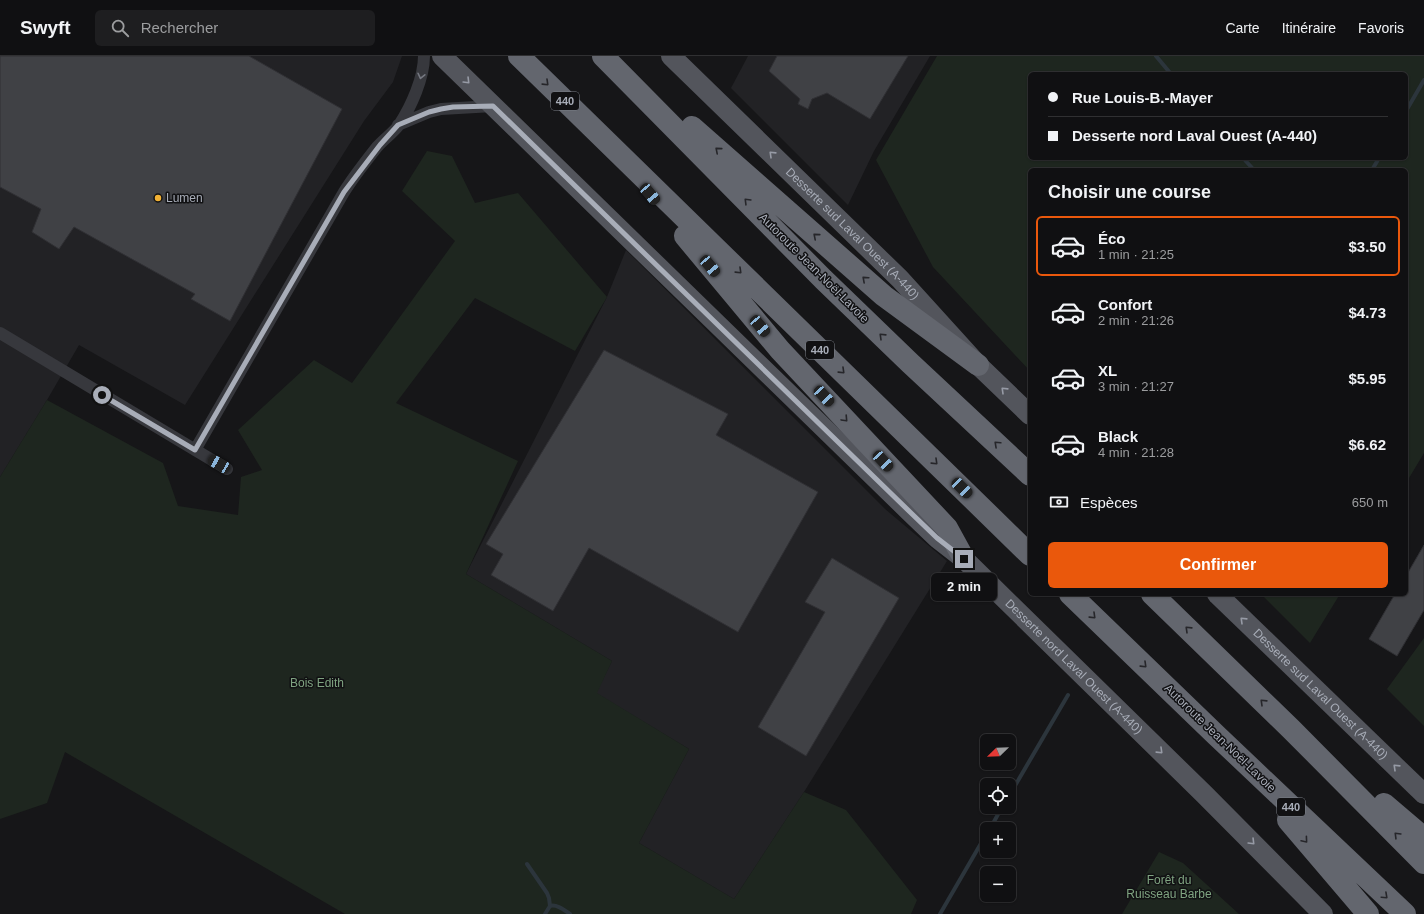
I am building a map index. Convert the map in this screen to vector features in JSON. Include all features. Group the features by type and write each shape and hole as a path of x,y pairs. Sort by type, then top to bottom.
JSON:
{"highway":[{"name":"440","path":"519,56 1028,553"},
{"name":"Autoroute Jean-Noël-Lavoie","path":"603,56 823,279 1028,473"},
{"path":"611,56 884,296 978,365"},
{"path":"610,146 780,350 947,528 964,559"},
{"name":"Autoroute Jean-Noël-Lavoie","path":"1072,596 1404,914"},
{"path":"1154,596 1291,729 1424,863"},
{"path":"1291,729 1424,838"},
{"path":"1216,735 1368,914"}],"main road":[{"name":"Desserte nord Laval Ouest (A-440)","path":"442,56 910,512 937,538 964,559 1204,794 1323,914"},
{"name":"Desserte sud Laval Ouest (A-440)","path":"671,56 900,279 978,365 1028,413"},
{"name":"Desserte sud Laval Ouest (A-440)","path":"1219,596 1424,794"}],"street":[{"path":"195,450 344,192 370,156 398,125 415,95 420,82 424,56"},
{"path":"398,125 429,112 441,109 493,106"},
{"path":"0,333 227,469"}],"shaded area":[{"name":"Lumen","path":"0,56 402,56 393,82 364,121 185,405 79,345 0,477"},
{"path":"748,56 930,56 874,151 848,205 731,88"},
{"path":"626,250 885,509 947,561 804,792 734,899 639,843 689,749 596,693 612,661 466,574 607,297"}],"green space":[{"path":"937,56 1424,56 1424,453 1408,480 1408,168 1028,168 1028,369 933,267 876,160"},
{"name":"Bois Edith","path":"427,151 452,156 475,203 518,193 607,297 575,351 475,298 396,403 518,461 466,574 612,661 597,693 689,749 639,843 734,899 804,792 846,810 917,900 911,914 345,914 65,752 47,803 0,819 0,477 47,400 163,463 178,506 238,515 241,477 262,470 238,430 314,360 352,383 455,241 402,191"},
{"path":"1263,596 1339,596 1310,643"},
{"path":"1424,638 1424,726 1387,689"},
{"name":"Forêt du Ruisseau Barbe","path":"1159,852 1183,863 1239,914 1122,914"}],"building":[{"name":"Lumen","path":"0,56 249,56 342,109 230,321 191,299 195,294 74,227 59,249 32,232 41,209 0,187"},
{"path":"777,56 908,56 870,119 827,93 812,99 808,109 798,104 800,99 769,71"},
{"path":"604,350 728,414 716,435 818,492 738,632 589,548 553,611 491,575 503,554 486,544"},
{"path":"1424,545 1424,610 1397,656 1369,639 1394,596 1408,596 1408,573"},
{"path":"832,558 899,598 806,756 758,727 825,612 805,602"}],"waterway":[{"path":"1156,56 1169,72"},
{"path":"1408,108 1424,80"},
{"path":"1245,160 1252,168"},
{"path":"1373,168 1378,160"},
{"path":"1016,784 1068,695"},
{"path":"994,822 998,814"},
{"path":"940,914 980,845"},
{"path":"527,864 547,893 550,906"},
{"path":"545,914 550,906 555,906 570,914"}],"place":[{"name":"Lumen","path":"158,198"}],"route":[{"path":"102,395 195,450 344,192 352,179 390,133 398,125 429,112 453,107 493,106 783,390 937,538 964,559"}]}
